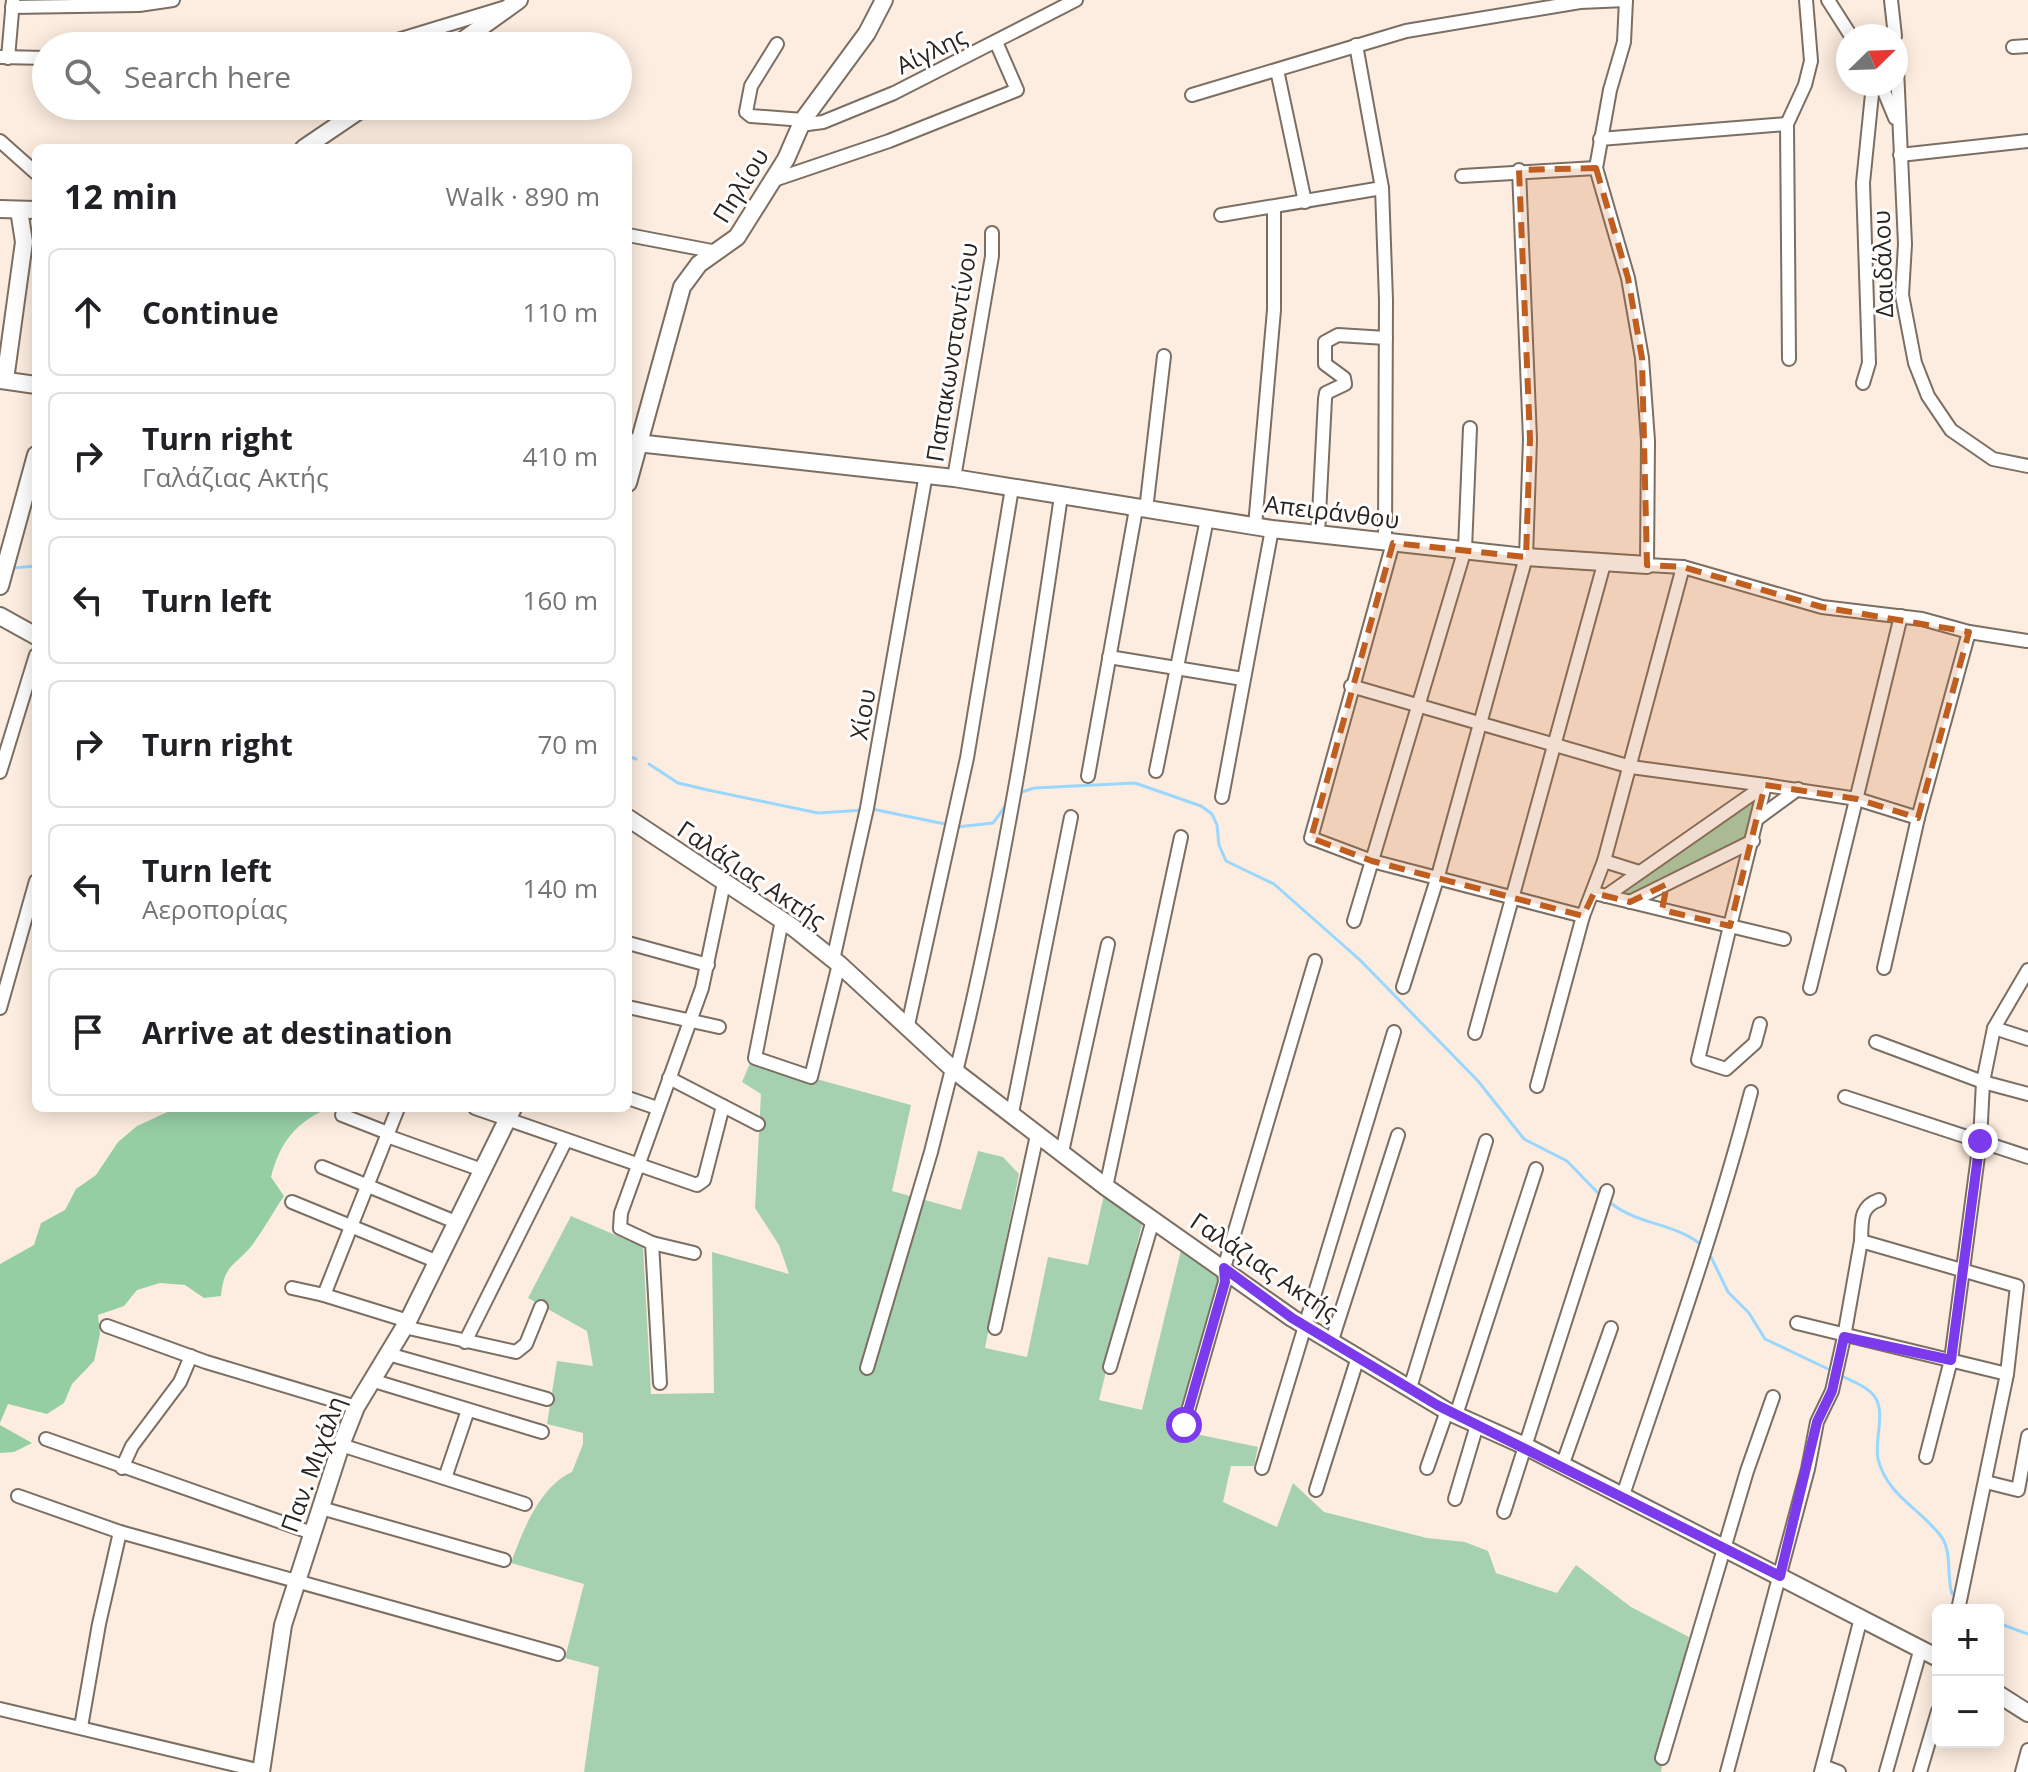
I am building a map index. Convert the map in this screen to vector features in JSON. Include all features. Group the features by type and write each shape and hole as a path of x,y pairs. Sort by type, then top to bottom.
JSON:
{"street":[{"path":"32,58 4,57 13,4 139,5 173,0"},
{"name":"Πηλίου","path":"634,442 682,287 699,264 737,237 774,180 801,123 867,33 884,0"},
{"name":"Αίγλης","path":"777,44 751,86 745,104 746,112 751,116 801,123 823,122 996,42 1076,0"},
{"path":"1192,95 1356,45 1458,21 1580,2 1626,0 1624,42 1596,168 1628,278 1642,358 1648,441 1647,565"},
{"path":"1789,359 1787,124 1805,85 1811,61 1806,0"},
{"path":"1828,0 1843,24"},
{"path":"1891,0 1894,24"},
{"path":"422,32 514,3"},
{"path":"474,32 514,3"},
{"path":"774,180 889,141 1017,90 996,42"},
{"path":"1356,45 1382,188 1389,542 1311,838 1372,861 1583,916"},
{"path":"2013,47 2028,46"},
{"path":"1277,70 1294,134 1305,202"},
{"path":"1863,383 1869,363 1863,183 1872,96"},
{"path":"1886,96 1897,122"},
{"name":"Δαιδάλου","path":"1899,96 1897,122 1904,317 1915,363 1928,396 1951,430 1993,459 2028,466"},
{"path":"310,144 345,120"},
{"path":"1600,139 1787,124"},
{"path":"0,141 32,169"},
{"path":"1900,155 2028,141"},
{"path":"1462,176 1519,170 1596,168"},
{"path":"1403,987 1438,876 1526,557 1530,439 1519,170"},
{"path":"1221,215 1382,188"},
{"path":"1222,797 1243,679 1264,527 1274,310 1274,207"},
{"path":"0,209 32,210"},
{"path":"19,210 24,242 2,380 32,384"},
{"name":"Παπακωνσταντίνου","path":"954,478 992,256 992,233"},
{"path":"632,236 717,252"},
{"path":"1318,534 1326,393 1345,384 1344,378 1325,364 1325,342 1338,335 1386,338"},
{"path":"1088,776 1109,657 1141,510 1164,356"},
{"path":"1354,921 1465,549 1470,428"},
{"name":"Απειράνθου","path":"634,442 761,459 926,474 1141,510 1318,534 1526,557 1683,567 1822,607 1901,616 1969,632 2027,641"},
{"path":"0,586 32,470"},
{"name":"Χίου","path":"782,920 755,1058 811,1077 867,809 926,474"},
{"path":"908,1025 967,758 1012,488"},
{"path":"867,1368 931,1152 985,953 1006,842 1061,496"},
{"path":"1156,771 1207,519"},
{"path":"1475,1033 1604,564"},
{"path":"1600,895 1604,861 1683,567"},
{"path":"0,616 32,634"},
{"path":"1810,988 1901,616"},
{"path":"1884,968 1918,818 1969,632"},
{"path":"1109,657 1243,679"},
{"path":"0,772 32,668"},
{"path":"1351,686 1631,767 1857,799 1918,818"},
{"path":"1735,805 1736,781"},
{"path":"1537,1086 1583,916 1600,895 1639,872 1765,785"},
{"path":"1760,1024 1755,1043 1726,1069 1698,1060 1765,785"},
{"path":"1757,819 1798,789"},
{"path":"1012,1113 1071,817"},
{"name":"Γαλάζιας Ακτής","path":"632,821 782,920 836,962 954,1070 1037,1135 1304,1325 1452,1413 1527,1447 1932,1654"},
{"path":"1106,1187 1181,837"},
{"path":"1630,902 1753,841"},
{"path":"1604,861 1639,872"},
{"path":"694,1253 652,1243 620,1228 621,1213 690,1023 708,965 724,883"},
{"path":"1662,910 1667,884"},
{"path":"0,1008 32,895"},
{"path":"1600,895 1784,939"},
{"path":"632,944 708,965"},
{"path":"1062,1152 1108,944"},
{"path":"1184,1425 1225,1282 1224,1268 1315,961"},
{"path":"1926,1457 1951,1360 1980,1141 1983,1082 1994,1028 2028,970"},
{"path":"632,1008 719,1027"},
{"path":"1994,1028 2028,1039"},
{"path":"1262,1468 1394,1032"},
{"path":"1876,1042 1983,1082 2028,1094"},
{"path":"669,1078 758,1124"},
{"path":"1622,1498 1693,1279 1715,1224 1751,1092"},
{"path":"1845,1097 2028,1157"},
{"path":"632,1099 657,1108"},
{"path":"510,1115 565,1142 702,1184 723,1106"},
{"path":"324,1295 396,1112"},
{"path":"342,1115 482,1170"},
{"name":"Παν. Μιχάλη","path":"261,1771 282,1632 341,1445 356,1407 406,1324 510,1115"},
{"path":"995,1328 1037,1135"},
{"path":"1332,1340 1398,1135"},
{"path":"1410,1388 1486,1141"},
{"path":"465,1342 565,1142"},
{"path":"322,1167 458,1223"},
{"path":"1427,1468 1452,1413 1536,1169"},
{"path":"1504,1512 1607,1191"},
{"path":"1727,1772 1780,1576 1817,1422 1832,1391 1861,1241 1862,1214 1869,1203 1879,1200"},
{"path":"292,1202 438,1262"},
{"path":"1110,1367 1153,1220"},
{"path":"1861,1241 2017,1286 2007,1374 1959,1604"},
{"path":"652,1243 660,1383"},
{"path":"292,1288 324,1295 465,1342 516,1352 522,1350 541,1307"},
{"path":"1797,1323 1844,1337 2007,1374"},
{"path":"107,1326 191,1356 356,1407"},
{"path":"1562,1466 1611,1328"},
{"path":"388,1354 547,1399"},
{"path":"122,1468 132,1446 180,1382 191,1356"},
{"path":"1316,1490 1358,1357"},
{"path":"371,1380 542,1432"},
{"path":"1662,1758 1773,1397"},
{"path":"445,1478 468,1410"},
{"path":"1455,1499 1477,1425"},
{"path":"2018,1490 2028,1436"},
{"path":"46,1439 312,1533"},
{"path":"341,1445 525,1504"},
{"path":"1986,1482 2018,1490 2028,1501"},
{"path":"18,1496 120,1532 558,1654"},
{"path":"321,1508 504,1560"},
{"path":"81,1727 99,1624 120,1532"},
{"path":"1839,1772 1822,1769 1861,1618"},
{"path":"1886,1772 1921,1648"},
{"path":"2004,1698 2028,1713"},
{"path":"0,1709 261,1771"},
{"path":"1920,1772 1932,1731"},
{"path":"2022,1772 2028,1750"}],"highlighted area":[{"path":"1596,168 1628,278 1642,358 1647,565 1683,567 1822,607 1969,632 1918,818 1857,799 1765,785 1730,926 1662,910 1667,884 1630,902 1594,893 1583,916 1372,861 1311,838 1393,543 1526,557 1530,439 1519,170"}],"green space":[{"path":"1759,793 1749,837 1630,897 1616,894"},
{"path":"751,1061 911,1105 892,1191 961,1210 978,1151 1003,1157 1019,1174 985,1348 1027,1357 1048,1257 1088,1265 1104,1195 1143,1220 1099,1400 1142,1410 1182,1246 1218,1274 1219,1285 1177,1430 1258,1447 1254,1466 1231,1466 1223,1502 1277,1527 1293,1483 1324,1512 1427,1538 1465,1542 1488,1551 1496,1573 1557,1593 1576,1565 1631,1607 1689,1637 1661,1772 584,1772 599,1667 565,1658 584,1584 511,1563 534,1511 551,1488 572,1472 583,1444 583,1433 547,1424 557,1361 593,1366 587,1331 528,1298 571,1216 643,1247 651,1394 714,1393 712,1252 789,1274 779,1245 755,1208 761,1094 742,1082"},
{"path":"167,1112 321,1112 299,1127 279,1153 271,1177 284,1196 253,1244 228,1271 221,1296 204,1298 185,1285 160,1283 137,1290 124,1306 98,1315 100,1334 94,1361 72,1384 64,1403 47,1414 8,1404 0,1423 0,1264 34,1245 41,1223 65,1210 76,1189 96,1175 118,1142 137,1126"},
{"path":"0,1425 32,1443 14,1452 0,1453"}],"waterway":[{"path":"12,568 32,566"},
{"path":"632,758 636,759"},
{"path":"649,764 678,783 708,790 818,813 864,810"},
{"path":"1019,793 1034,788 1135,783 1201,806 1212,814 1226,861 1274,884 1360,960 1478,1081 1524,1139 1567,1161 1598,1193"},
{"path":"957,827 993,823 1007,804"},
{"path":"872,809 950,825"},
{"path":"1612,1204 1699,1243"},
{"path":"1711,1257 1728,1292 1749,1313 1765,1339 1828,1369"},
{"path":"1844,1377 1875,1397 1880,1411 1877,1452 1882,1471 1896,1492 1932,1525 1944,1541 1952,1594"},
{"path":"2004,1625 2028,1634"}],"route":[{"path":"1184,1425 1225,1282 1224,1268 1292,1318 1437,1405 1527,1447 1780,1576 1817,1422 1832,1391 1844,1337 1951,1360 1980,1141"}]}
